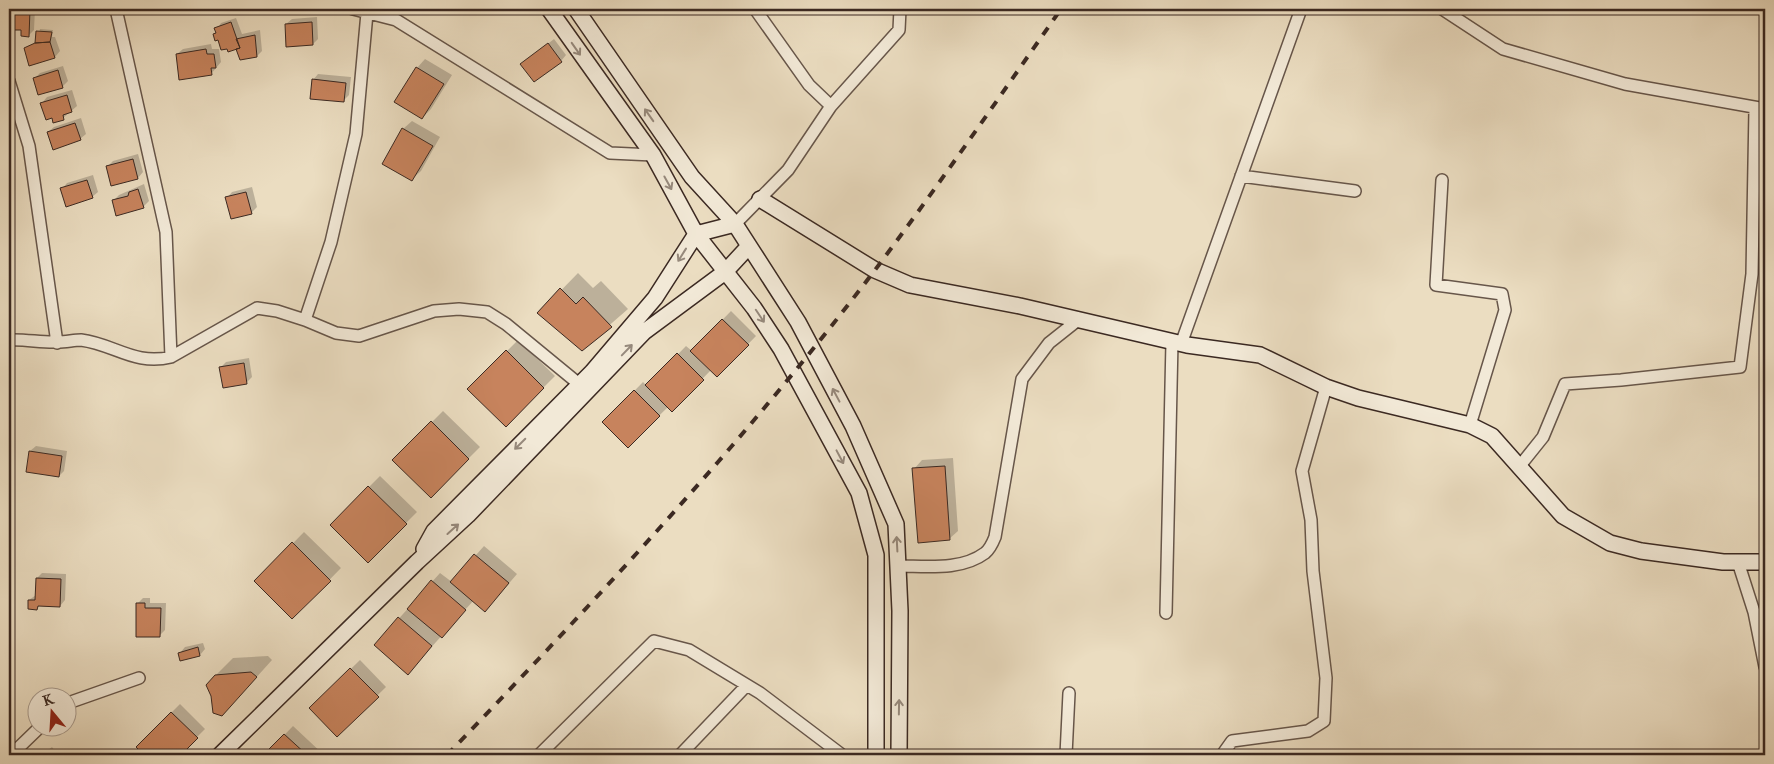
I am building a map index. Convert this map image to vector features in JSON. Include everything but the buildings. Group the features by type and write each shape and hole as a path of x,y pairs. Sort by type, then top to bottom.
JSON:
{"main road":[{"path":"549,9 653,155 696,234 754,308 781,349 859,493 876,555 876,755"},
{"path":"576,9 692,177 735,224 798,322 854,426 896,524 900,611 899,755"},
{"path":"760,199 875,270 910,285 1020,306 1177,343 1260,355 1326,387 1358,398 1470,425 1492,436 1563,516 1610,544 1642,551 1738,562 1765,562"},
{"path":"417,562 434,531 579,384 655,298 696,234 735,224"},
{"path":"220,755 417,562 468,516 644,332 725,272 749,246"}],"street":[{"path":"116,9 166,232 170,357"},
{"path":"353,9 396,20 610,153 653,155"},
{"path":"755,9 809,85 831,106"},
{"path":"735,224 788,170 831,106 899,30 900,9"},
{"path":"1166,613 1177,343 1241,176 1301,9"},
{"path":"1442,9 1502,49 1625,84 1760,109 1752,274 1740,366 1622,380 1565,384 1543,437 1519,467"},
{"path":"304,320 331,242 356,134 367,13"},
{"path":"9,81 29,146 57,342"},
{"path":"1241,176 1356,191"},
{"path":"1442,180 1436,285 1502,294 1505,310 1470,425"},
{"path":"9,340 26,339 57,342 81,340 134,358 156,361 170,357 257,308 277,311 336,333 359,336 434,311 459,309 487,312 506,324 579,384"},
{"path":"898,566 946,567 970,561 987,552 995,536 1022,378 1049,343 1078,320"},
{"path":"1222,755 1232,741 1308,731 1324,721 1326,678 1313,571 1311,520 1302,471 1326,387"},
{"path":"1738,562 1754,612 1765,667"},
{"path":"539,755 654,641 689,650 747,685 842,755"},
{"path":"78,699 138,678"},
{"path":"680,755 747,685"},
{"path":"1066,755 1069,693"},
{"path":"11,755 30,736"}],"railway":[{"path":"447,755 668,519 774,397 899,238 1061,9"}]}
